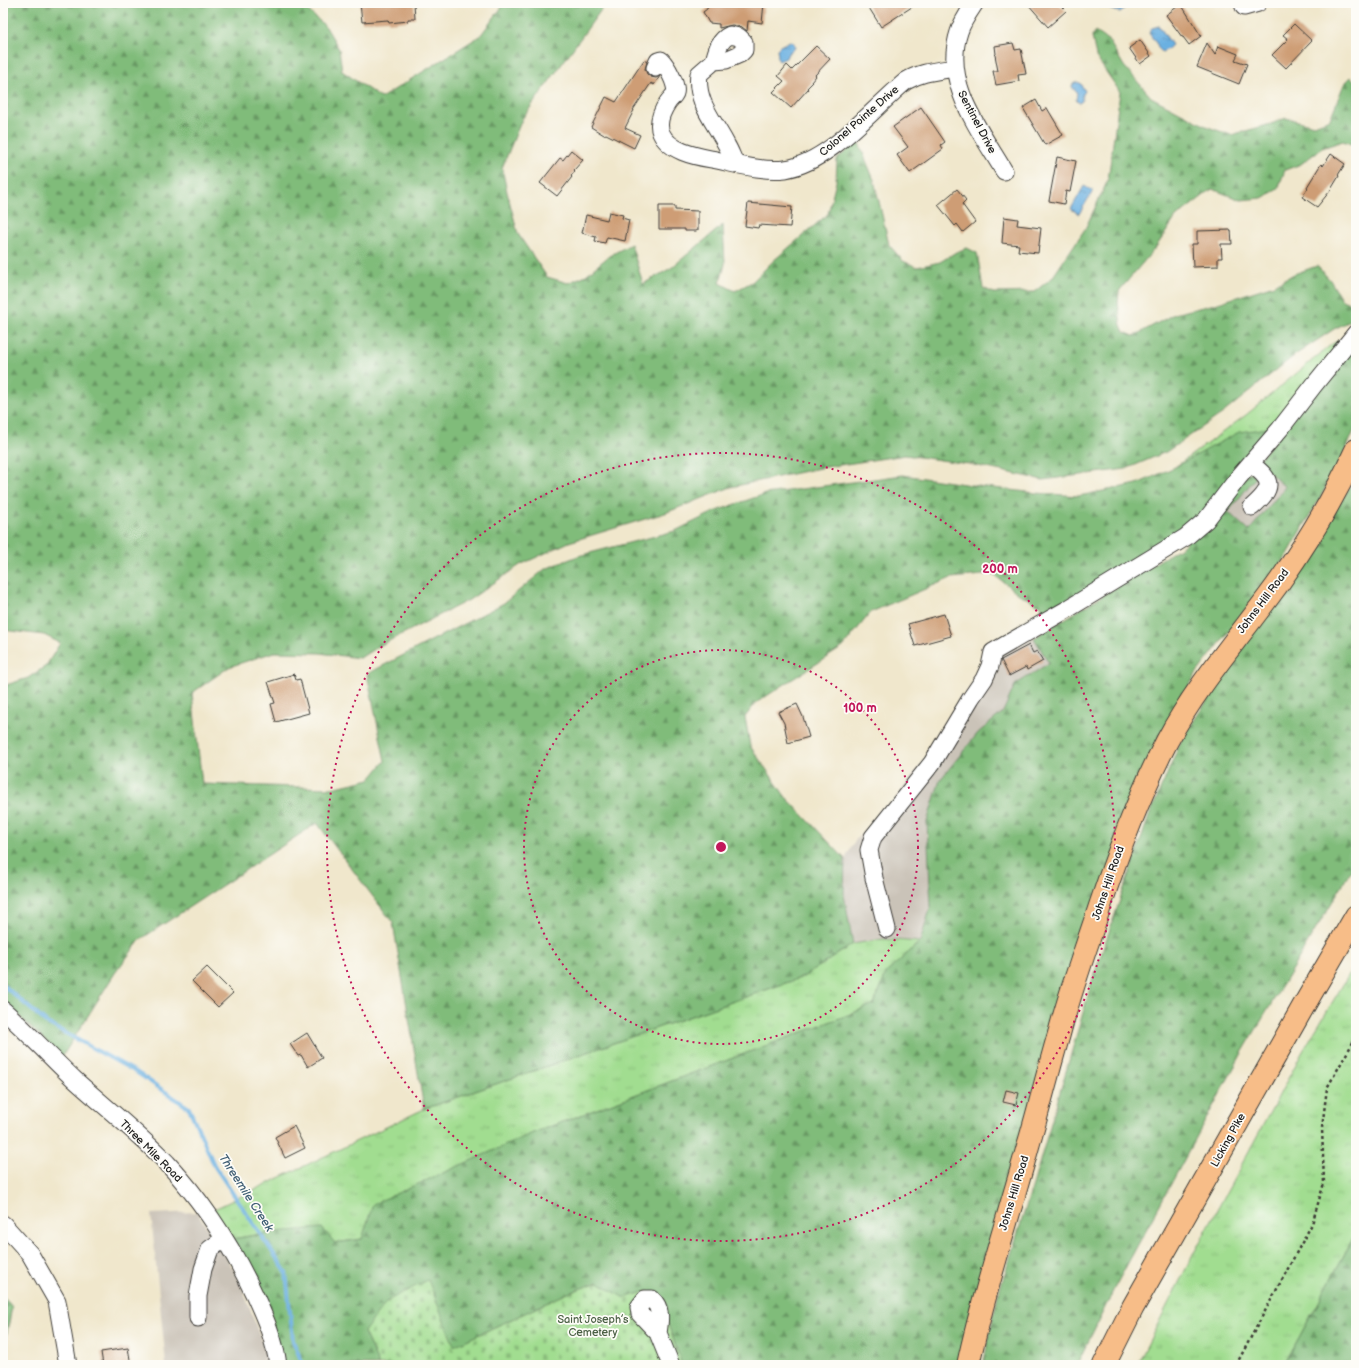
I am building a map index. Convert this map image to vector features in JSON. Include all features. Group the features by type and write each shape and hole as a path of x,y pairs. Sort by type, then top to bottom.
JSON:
{"main road":[{"name":"Johns Hill Road","path":"968,1365 988,1286 1028,1148 1059,1032 1121,844 1147,784 1178,722 1206,677 1279,582 1307,541 1330,503 1356,450"},
{"name":"Licking Pike","path":"1104,1365 1133,1307 1299,1013 1356,916"}],"street":[{"name":"Sentinel Drive","path":"975,3 958,33 954,68 962,99 1004,171"},
{"name":"Colonel Pointe Drive","path":"655,68 658,61 661,60 665,64 676,88 675,93 662,114 659,126 661,134 667,142 692,155 767,169 785,169 818,158 833,147 906,81 916,75 954,68"},
{"path":"714,61 699,74 698,84 702,100 709,116 728,146 735,163"},
{"path":"887,929 874,878 869,850 873,837 932,763 984,679 990,666 993,652 1186,538 1206,520 1238,478 1280,429 1356,333"},
{"path":"1251,464 1263,473 1267,480 1268,486 1260,500 1252,507"},
{"name":"Three Mile Road","path":"3,1010 73,1078 135,1132 166,1163 194,1195 224,1239 242,1270 259,1305 271,1336 278,1365"},
{"path":"3,1224 30,1254 57,1301 68,1365"},
{"path":"198,1318 198,1296 203,1269 210,1249 224,1239"},
{"path":"658,1333 671,1365"}],"path":[{"path":"1236,1365 1312,1224 1324,1183 1322,1128 1327,1088 1356,1037"}],"shaded area":[{"path":"1263,467 1285,487 1249,531 1228,512"},
{"path":"1034,638 1049,663 1015,685 1003,712 978,733 927,822 931,906 920,942 883,939 853,944 844,895 845,859 856,839 891,805 944,733 982,664"},
{"path":"197,1212 239,1278 270,1365 166,1365 151,1214"}],"green space":[{"path":"3,3 300,3 326,27 339,49 342,71 381,98 480,36 504,3 606,3 522,119 502,168 518,234 547,277 568,283 586,275 609,256 631,244 643,284 671,268 723,225 725,264 720,283 735,291 752,282 772,262 828,214 836,182 837,159 858,141 874,180 889,245 903,261 917,267 940,262 956,252 967,248 977,253 983,288 994,293 1034,292 1052,278 1085,229 1108,180 1120,92 1096,57 1092,36 1095,31 1109,41 1124,66 1151,97 1208,127 1231,135 1271,124 1286,118 1314,125 1330,119 1344,84 1351,77 1356,82 1356,146 1343,141 1322,148 1301,164 1285,170 1278,189 1262,198 1241,200 1212,189 1176,217 1156,247 1119,291 1118,303 1121,325 1124,332 1134,336 1174,314 1215,304 1274,285 1294,274 1317,266 1330,280 1342,300 1356,306 1356,318 1334,329 1295,355 1223,413 1166,452 1126,469 1043,480 969,464 905,455 820,468 731,487 665,513 569,542 520,565 469,600 377,647 360,658 319,653 274,652 229,667 192,693 202,784 332,788 370,779 385,761 367,674 504,603 545,569 578,556 675,531 716,511 765,494 903,475 985,487 1079,496 1137,484 1175,467 1239,432 1275,427 1198,521 1045,616 1041,606 1019,594 993,574 951,578 871,612 843,647 756,703 745,717 750,746 785,796 845,859 844,895 853,944 803,977 424,1109 393,923 317,823 141,939 115,973 62,1057 3,1001 3,686 28,678 46,666 60,643 44,635 3,630"},
{"path":"1349,335 1275,427 1175,467 1246,415 1332,344"},
{"path":"1356,339 1356,426 1343,457 1287,556 1196,674 1160,737 960,1365 682,1365 660,1301 647,1291 624,1298 598,1282 566,1294 454,1346 364,1332 379,1365 283,1365 232,1239 274,1232 322,1228 335,1243 362,1239 373,1204 533,1133 874,1004 887,972 920,942 931,906 927,822 940,780 978,733 1003,712 1015,685 1049,663 1034,638 1183,546 1249,472 1256,477 1228,512 1249,531 1285,487 1263,467 1259,460"},
{"path":"1356,477 1356,862 1242,1053 1115,1287 1077,1365 983,1365 998,1295 1033,1185 1093,978 1149,816 1182,739 1244,644 1289,584"},
{"path":"883,939 920,942 887,972 874,1004 533,1133 362,1239 335,1243 274,1232 232,1239 212,1210 424,1109 803,977 853,944"},
{"path":"1356,963 1356,1233 1284,1365 1137,1365 1196,1249 1303,1051"},
{"path":"1356,1233 1356,1365 1284,1365"},
{"name":"Saint Joseph’s Cemetery","path":"428,1280 454,1346 566,1294 598,1282 624,1298 647,1291 660,1301 682,1365 379,1365 364,1332 387,1301"},
{"path":"3,1296 12,1307 7,1333 3,1340"}],"water":[{"path":"1102,3 1122,3 1124,9 1120,12 1115,11"},
{"path":"1159,26 1172,45 1162,52 1157,47 1158,46 1149,33 1152,28"},
{"path":"790,41 794,43 795,48 788,53 786,58 779,61 777,58 777,49"},
{"path":"1077,82 1080,83 1085,91 1082,96 1082,101 1079,103 1076,100 1077,93 1072,87 1073,84"},
{"path":"1084,186 1093,191 1079,214 1071,209"}],"building":[{"path":"360,3 414,3 415,19 389,23 388,20 362,22"},
{"path":"722,3 764,3 762,23 748,21 747,31 742,27 732,25 719,28 719,24 709,23 703,12 707,9 708,5 722,6"},
{"path":"866,3 918,3 881,27"},
{"path":"1027,3 1058,3 1066,11 1048,27"},
{"path":"1181,4 1201,36 1189,45 1166,15"},
{"path":"1294,24 1312,41 1286,68 1272,55 1288,39 1283,35"},
{"path":"1140,40 1151,56 1140,64 1129,48"},
{"path":"1013,43 1015,50 1021,49 1026,74 1018,75 1019,81 996,85 993,71 998,71 995,46"},
{"path":"1207,43 1215,55 1218,46 1238,54 1235,60 1247,64 1239,84 1197,67"},
{"path":"816,46 830,59 815,75 816,76 811,82 812,83 807,88 808,89 791,108 773,92 784,81 778,76 787,65 792,70"},
{"path":"644,60 647,62 645,69 647,74 656,78 660,76 654,85 651,83 633,110 625,128 640,135 634,148 606,134 604,135 591,127 606,97 616,102"},
{"path":"1036,100 1042,111 1047,108 1063,135 1045,145 1023,108"},
{"path":"921,107 945,142 941,145 943,149 910,173 897,155 908,147 893,127"},
{"path":"571,150 583,160 574,170 575,171 571,176 572,177 557,196 540,183 560,158 563,160"},
{"path":"1331,154 1345,164 1330,191 1317,207 1302,197 1321,164 1323,166"},
{"path":"1057,157 1076,161 1070,192 1066,191 1064,204 1049,201"},
{"path":"957,189 966,200 962,204 975,222 963,232 957,224 955,226 938,205"},
{"path":"748,203 792,207 790,227 759,225 758,228 745,226"},
{"path":"659,206 675,206 675,210 698,211 698,230 685,231 685,229 659,229"},
{"path":"609,212 623,215 622,218 629,220 625,241 607,237 605,243 595,241 596,237 582,233 586,215 607,220"},
{"path":"1004,217 1018,219 1017,225 1041,228 1038,253 1018,251 1019,245 1002,243"},
{"path":"1231,230 1232,244 1221,244 1222,258 1218,258 1218,266 1193,267 1192,244 1197,244 1197,231"},
{"path":"944,614 951,636 915,646 908,624"},
{"path":"1029,645 1033,653 1037,651 1043,661 1027,670 1026,667 1009,676 1001,660"},
{"path":"294,674 296,680 300,679 309,713 276,722 271,704 275,703 268,682"},
{"path":"797,704 809,737 788,743 784,723 778,712"},
{"path":"207,967 233,993 218,1007 192,981"},
{"path":"307,1033 322,1058 308,1067 301,1055 298,1056 290,1044"},
{"path":"1006,1090 1019,1093 1016,1105 1003,1102"},
{"path":"294,1126 305,1148 285,1158 275,1137"},
{"path":"128,1348 131,1365 103,1365 101,1352"}],"waterway":[{"name":"Threemile Creek","path":"3,985 47,1023 136,1072 189,1108 215,1167 286,1272 293,1341 303,1365"}]}
